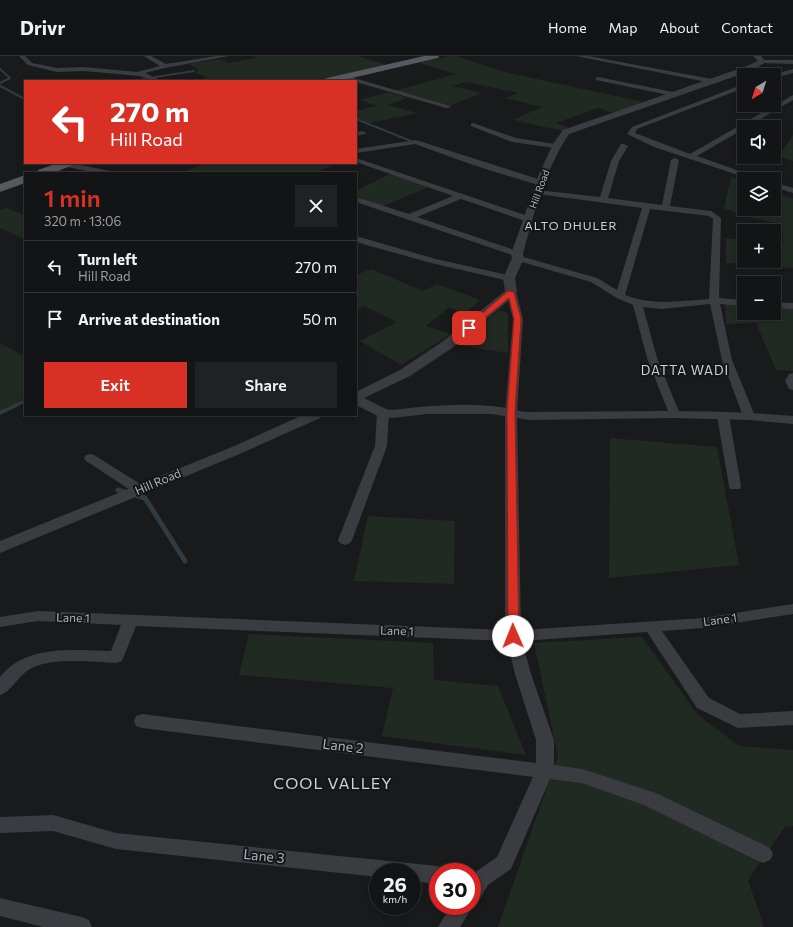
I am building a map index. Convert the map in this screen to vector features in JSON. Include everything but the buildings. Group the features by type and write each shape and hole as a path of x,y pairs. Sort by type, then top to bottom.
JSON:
{"main road":[{"path":"331,80 435,56"},
{"path":"45,172 65,165"},
{"path":"0,188 24,179"}],"street":[{"path":"22,56 30,64 57,70 84,69 140,74 156,80"},
{"path":"148,56 165,66"},
{"path":"140,74 141,72 165,66 226,56"},
{"path":"583,56 712,80"},
{"path":"759,59 793,62"},
{"name":"Hill Road","path":"509,278 518,256 528,219 539,187 555,146 566,132 712,80 759,59"},
{"path":"781,74 793,71"},
{"path":"344,77 354,80"},
{"path":"598,79 673,94"},
{"path":"357,81 448,107"},
{"path":"737,89 634,128 631,134 657,145 738,172"},
{"path":"691,156 793,97"},
{"path":"473,125 515,140 555,146"},
{"path":"357,152 416,142 539,187 603,200 711,214 717,218 714,301 727,360 749,416"},
{"path":"603,200 615,160 624,146"},
{"path":"357,160 528,219"},
{"path":"666,208 675,160"},
{"path":"65,165 84,172"},
{"path":"65,165 102,172"},
{"path":"781,187 793,191"},
{"path":"409,217 460,196"},
{"path":"357,199 518,256 594,280 620,296 637,303 662,306 714,301 737,303"},
{"path":"620,296 647,205"},
{"path":"357,239 434,261 509,278 518,319 511,412 513,636 522,674 545,740 545,770 504,863 481,880"},
{"path":"357,397 405,373 448,345 511,292"},
{"path":"637,303 652,358 674,414"},
{"path":"781,305 793,306"},
{"path":"793,376 791,381 793,387"},
{"path":"357,400 383,413 392,414 427,410 492,410 529,416 674,414 749,416 793,420"},
{"path":"345,540 382,446 383,413"},
{"name":"Hill Road","path":"0,547 140,490 313,416"},
{"path":"723,416 735,486"},
{"path":"90,458 140,490"},
{"name":"Lane 1","path":"0,622 38,616 513,636 704,624 793,609"},
{"path":"0,689 17,669 34,660 50,657 116,657 131,620"},
{"path":"651,627 703,703 738,721 793,718"},
{"name":"Lane 2","path":"142,721 545,770 582,776 650,799 763,854"},
{"name":"Lane 3","path":"0,825 52,823 116,841 369,867"},
{"path":"0,907 82,927"},
{"path":"448,927 457,915"}],"shaded area":[{"path":"254,56 357,56 387,65 324,80 198,80 207,78 195,72 198,71 198,69 189,64 221,59 228,63 257,58"},
{"path":"449,56 456,56 505,72 644,102 614,113 598,108 556,123 569,128 563,131 513,120 542,107 505,98 519,93 466,82 452,86 482,93 449,106 394,91 456,74 419,63"},
{"path":"389,92 407,98 388,105 418,113 368,123 357,118 357,111 376,106 360,100"},
{"path":"793,135 793,161 781,158 781,153"},
{"path":"203,164 326,164 331,166 318,172 187,171"},
{"path":"390,174 429,187 383,206 357,197 357,190"},
{"path":"731,177 737,179 737,213 724,208"},
{"path":"781,195 793,199 793,268 781,267 781,243 783,243 782,224 743,216 781,216"},
{"path":"6,208 24,215 24,239 0,228 0,210"},
{"path":"726,238 737,239 737,264 726,263"},
{"path":"371,269 423,291 437,284 480,300 464,314 449,307 426,326 451,334 401,365 360,341 397,322 364,306 357,310 357,275"},
{"path":"725,303 737,304 737,320 781,320 781,308 793,309 793,371 776,370 756,323 726,324"},
{"path":"499,310 508,313 508,353 456,345"},
{"path":"0,343 24,356 24,399 0,413"},
{"path":"610,438 717,447 739,565 609,578"},
{"path":"368,516 455,521 454,584 354,581"},
{"path":"249,634 433,643 434,680 498,686 526,755 382,736 393,688 239,675"},
{"path":"642,637 698,715 739,746 793,750 793,826 785,827 748,880 764,927 498,927 558,756 534,643"}],"waterway":[{"path":"0,69 10,78 0,83"},
{"path":"155,77 194,71"},
{"path":"140,80 145,79"},
{"path":"0,86 24,98"},
{"path":"357,119 416,143"},
{"path":"0,413 24,401"},
{"path":"118,490 145,498 185,561"}],"district":[{"name":"ALTO DHULER","path":"571,226"},
{"name":"DATTA WADI","path":"685,370"},
{"name":"COOL VALLEY","path":"333,783"}],"route":[{"path":"469,328 511,292 518,319 511,412 513,636"}]}
